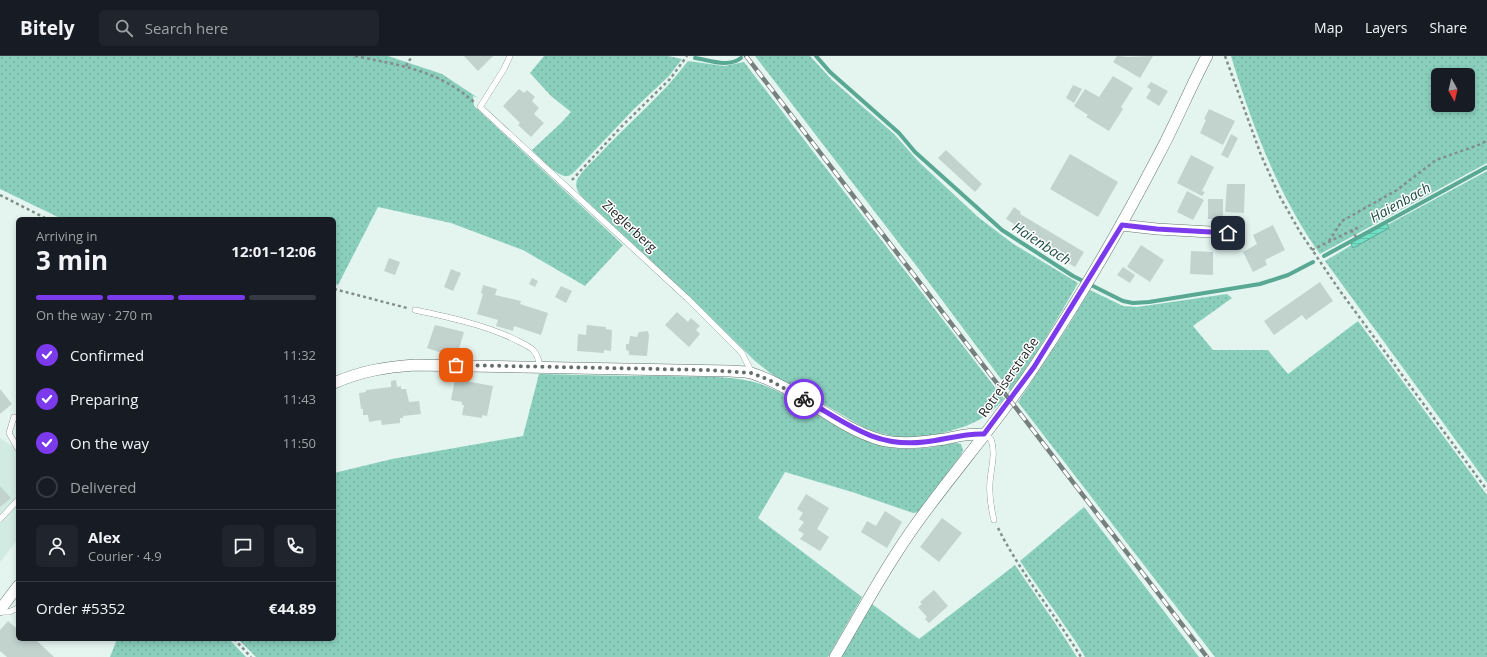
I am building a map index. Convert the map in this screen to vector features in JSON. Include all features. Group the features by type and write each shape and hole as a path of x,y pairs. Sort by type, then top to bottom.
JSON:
{"street":[{"name":"Rotreiserstraße","path":"835,657 878,582 918,521 1034,367 1083,290 1122,225 1207,56"},
{"path":"1122,225 1157,229 1228,233"},
{"path":"336,380 369,370 391,366 445,365 722,371 752,373 786,389 857,431 882,440 902,443 923,442 974,434 984,434"},
{"path":"0,611 16,589"}],"lane":[{"path":"480,107 504,69 510,56"},
{"name":"Zieglerberg","path":"480,107 682,292 730,340 746,359 752,373"},
{"path":"415,310 475,324 508,336 531,348 538,357 540,367"},
{"path":"14,418 10,434 16,446"},
{"path":"984,434 991,439 993,444 989,488 994,520"},
{"path":"0,519 16,502"},
{"path":"0,611 9,612 16,609"}],"path":[{"path":"355,56 406,66 438,78 470,98 480,107"},
{"path":"406,66 412,56"},
{"path":"566,186 621,127 670,79 687,56"},
{"path":"1225,56 1269,174 1279,195 1312,250 1340,291 1487,490"},
{"path":"1329,241 1342,220 1396,190 1436,160 1481,144 1487,140"},
{"path":"0,196 43,217"},
{"path":"1312,250 1361,226"},
{"path":"1352,230 1356,238"},
{"path":"336,290 415,310"},
{"path":"994,520 1014,557 1081,657"},
{"path":"236,641 251,657"}],"shaded area":[{"path":"0,56 388,56 442,74 478,98 473,96 474,106 623,245 585,286 523,250 451,223 378,207 338,285 336,284 336,217 58,217 0,189"},
{"path":"544,56 668,56 682,59 669,76 634,109 575,172 571,175 564,176 559,174 544,162 532,150 571,112 551,96 530,73"},
{"path":"755,56 810,56 832,80 894,134 919,162 978,217 1012,243 1078,283 1046,338 1010,391 918,268"},
{"path":"1231,56 1487,56 1487,163 1320,254 1291,208 1279,184 1248,108"},
{"path":"688,61 724,66 744,62 1004,399 990,413 966,426 940,434 914,438 901,438 875,432 863,427 770,373 755,361 691,298 580,195 576,184 581,174 656,98"},
{"path":"1487,171 1487,483 1325,261 1352,245 1353,248 1389,227 1387,225"},
{"path":"1386,222 1389,228 1353,248 1350,242"},
{"path":"1090,290 1123,306 1137,307 1227,294 1232,298 1193,326 1213,350 1268,350 1288,374 1358,321 1487,495 1487,657 1215,657 1018,402 1067,328"},
{"path":"539,374 711,377 744,380 771,388 836,426 870,442 893,448 905,449 928,448 957,443 961,444 963,450 961,455 919,512 913,513 852,492 785,472 758,518 862,597 828,657 256,657 240,641 336,641 336,473 392,459 523,436"},
{"path":"0,438 16,449 16,542 0,562"},
{"path":"1084,507 1199,657 1085,657 1020,561"},
{"path":"1015,565 1077,657 841,657 872,604 919,639"},
{"path":"116,641 231,641 246,657 110,657"}],"building":[{"path":"464,56 493,56 478,71"},
{"path":"1117,56 1153,56 1140,78 1113,62"},
{"path":"1113,76 1133,88 1121,107 1123,109 1109,131 1086,117 1088,115 1074,106 1085,89 1099,97"},
{"path":"1151,82 1168,91 1159,106 1146,98 1151,90 1147,87"},
{"path":"1073,85 1082,89 1074,103 1066,98"},
{"path":"519,89 524,93 527,90 535,97 532,101 539,108 534,114 544,123 531,137 518,125 520,123 503,106"},
{"path":"1209,109 1235,121 1223,145 1200,133"},
{"path":"1231,134 1238,138 1228,158 1221,155"},
{"path":"946,150 982,184 975,192 938,158"},
{"path":"1070,154 1118,182 1098,217 1050,189"},
{"path":"1191,155 1214,167 1202,191 1205,192 1202,196 1177,183"},
{"path":"1227,184 1245,184 1244,213 1225,212"},
{"path":"1187,191 1204,200 1193,220 1177,212"},
{"path":"1208,199 1223,199 1223,219 1208,219"},
{"path":"1014,207 1021,212 1020,214 1084,252 1075,267 1032,242 1034,238 1006,219"},
{"path":"1273,225 1285,250 1265,260 1267,265 1253,272 1243,252 1257,244 1253,235"},
{"path":"1141,245 1164,260 1150,282 1127,267"},
{"path":"1191,251 1213,252 1213,275 1190,274"},
{"path":"389,258 400,262 395,275 384,271"},
{"path":"1123,267 1135,275 1130,283 1117,275"},
{"path":"451,269 461,273 453,291 444,287"},
{"path":"532,278 538,281 535,287 529,284"},
{"path":"1320,282 1333,301 1306,320 1302,315 1274,335 1264,321"},
{"path":"483,285 497,289 495,295 521,301 520,304 548,313 541,335 514,326 513,331 496,326 498,320 477,314 483,294 481,293"},
{"path":"561,286 572,291 566,303 555,297"},
{"path":"677,312 688,322 691,318 700,326 696,330 700,334 689,347 665,325"},
{"path":"435,325 464,332 458,352 447,348 445,354 427,348"},
{"path":"587,325 606,327 606,329 612,330 611,351 604,350 604,353 577,351 578,334 586,335"},
{"path":"648,331 647,356 629,355 629,351 626,350 626,344 629,344 630,336 637,337 639,332"},
{"path":"455,379 493,386 487,416 482,415 482,418 462,415 464,405 462,405 462,402 451,400"},
{"path":"396,380 397,387 401,386 401,389 406,389 409,402 419,401 421,414 403,416 403,418 400,418 400,423 382,425 381,420 369,422 368,415 363,415 359,393 366,392 366,390 391,387 391,381"},
{"path":"0,389 12,404 0,414"},
{"path":"0,486 11,498 0,507"},
{"path":"806,494 829,508 817,529 829,537 820,551 800,539 804,534 798,530 804,522 799,519 803,513 797,509"},
{"path":"885,511 902,522 887,548 861,532 867,521 876,526"},
{"path":"942,518 962,533 939,562 920,547"},
{"path":"934,590 948,606 929,623 925,619 927,617 918,607 922,604 920,602"},
{"path":"8,621 16,628 16,641 37,641 54,657 7,657 0,651 0,630"}],"waterway":[{"name":"Haienbach","path":"816,56 830,72 899,133 915,152 1002,230 1073,276 1123,301 1133,303 1149,302 1260,284 1288,275 1313,262"},
{"name":"Haienbach","path":"695,58 724,63 736,61 741,58"},
{"name":"Haienbach","path":"1324,256 1487,167"}],"railway":[{"path":"746,56 1207,657"}],"way so far":[{"path":"456,365 707,370 752,373 769,380 804,399"}],"route":[{"path":"804,399 857,431 882,440 902,443 923,442 974,434 984,434 1034,367 1122,225 1157,229 1228,233"}]}
